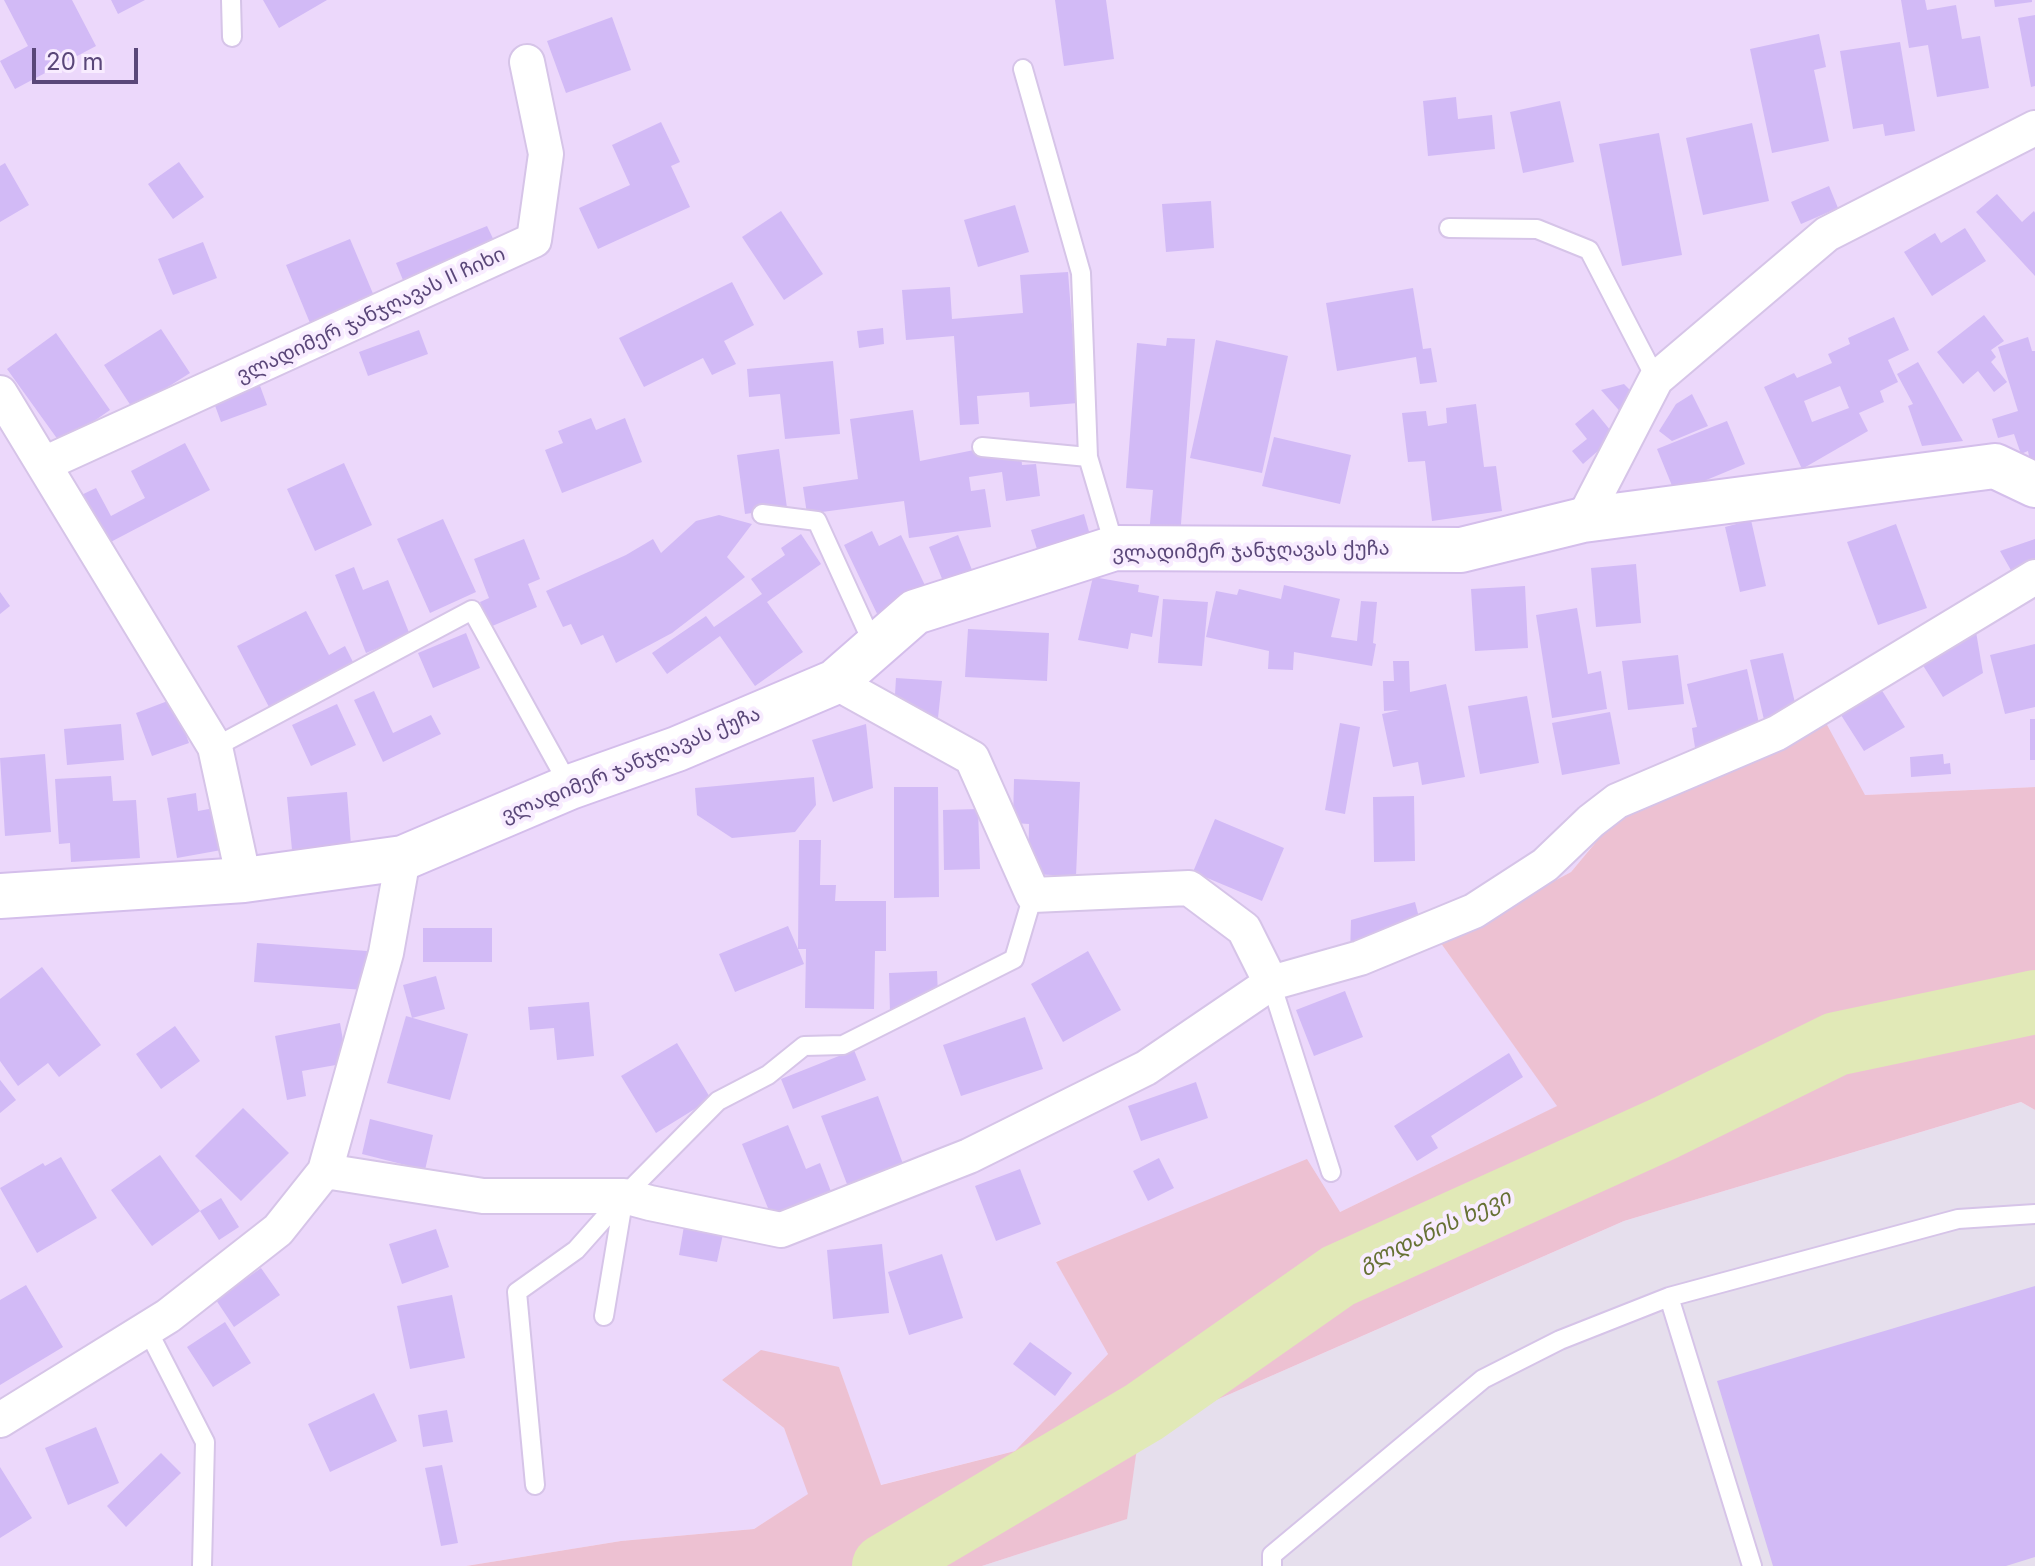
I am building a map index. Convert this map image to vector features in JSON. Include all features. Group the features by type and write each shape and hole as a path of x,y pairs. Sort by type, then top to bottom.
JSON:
{"street":[{"name":"ვლადიმერ ჯანჯღავას II ჩიხი","path":"44,464 534,240 546,154 527,62"},
{"path":"1583,520 1656,379 1827,234 2035,128"},
{"path":"0,393 215,747 244,880"},
{"name":"ვლადიმერ ჯანჯღავას ქუჩა","path":"0,896 244,880 403,858 570,787 677,749 835,682 915,612 1115,548 1461,550 1583,520 1995,466 2035,485"},
{"path":"325,1171 483,1196 624,1196 781,1230 969,1156 1146,1068 1271,983 1360,958 1474,911 1545,865 1617,801 1777,733 2035,577"},
{"path":"835,682 972,758 1033,895 1189,888 1244,929 1271,983"},
{"path":"0,1420 168,1316 278,1230 325,1171 386,953 403,858"}],"lane":[{"path":"231,0 232,37"},
{"path":"1023,69 1081,273 1088,457 1115,548"},
{"path":"1449,228 1537,229 1589,250 1656,379"},
{"path":"982,447 1088,457"},
{"path":"762,514 817,521 875,648"},
{"path":"215,747 472,610 570,787"},
{"path":"535,1485 517,1292 576,1250 624,1196 718,1101 768,1075 804,1046 843,1045 1014,959 1033,895"},
{"path":"1271,983 1331,1172"},
{"path":"604,1316 624,1196"},
{"path":"1272,1566 1272,1555 1483,1379 1560,1340 1669,1297 1958,1219 2035,1214"},
{"path":"1669,1297 1752,1566"},
{"path":"147,1329 205,1442 202,1566"}],"shaded area":[{"path":"0,0 2035,0 2035,787 1621,812 1571,872 1440,942 1558,1106 1340,1212 1056,1261 1108,1354 1015,1451 880,1485 839,1367 722,1380 784,1428 809,1494 754,1529 621,1541 466,1566 0,1566"},
{"path":"1826,723 1865,795 2035,787 2035,1110 2021,1102 1624,1221 1139,1434 1127,1519 982,1566 466,1566 621,1541 754,1529 808,1494 784,1428 722,1380 761,1350 839,1367 881,1485 1015,1451 1108,1354 1056,1262 1307,1159 1340,1212 1557,1106 1440,942 1571,872 1621,812"},
{"path":"2021,1102 2035,1110 2035,1566 982,1566 1126,1519 1139,1434 1624,1221"}],"building":[{"path":"4,0 72,0 96,46 15,89 0,61 28,46"},
{"path":"111,0 145,0 118,14"},
{"path":"263,0 327,0 279,28"},
{"path":"1055,0 1106,0 1114,59 1064,66"},
{"path":"1901,0 1925,0 1927,10 1956,5 1962,39 1980,36 1989,88 1937,97 1928,45 1909,48"},
{"path":"1994,0 2032,0 2032,2 1995,7"},
{"path":"2035,15 2035,86 2031,87 2018,18"},
{"path":"612,17 631,70 566,93 547,41"},
{"path":"1819,34 1826,67 1814,70 1829,141 1772,153 1750,49"},
{"path":"1900,42 1915,131 1885,136 1883,124 1853,129 1840,51"},
{"path":"1456,97 1458,119 1492,115 1495,149 1428,156 1423,101"},
{"path":"1560,101 1574,162 1523,173 1510,112"},
{"path":"661,122 680,162 671,166 690,207 598,249 579,208 630,185 612,145"},
{"path":"1752,123 1769,201 1703,215 1686,138"},
{"path":"1659,133 1682,255 1622,266 1599,144"},
{"path":"179,162 204,197 173,219 148,184"},
{"path":"5,163 29,205 0,222 0,166"},
{"path":"1829,186 1838,208 1801,224 1791,202"},
{"path":"1997,194 2022,222 2035,213 2035,276 1976,212"},
{"path":"1211,201 1214,248 1166,252 1162,204"},
{"path":"1015,205 1029,252 978,267 964,220"},
{"path":"781,211 823,274 784,300 742,237"},
{"path":"487,226 497,247 405,285 396,263"},
{"path":"1965,228 1986,261 1932,296 1904,252 1935,233 1941,243"},
{"path":"350,239 374,296 310,323 286,265"},
{"path":"203,242 217,278 173,295 158,259"},
{"path":"1068,272 1078,403 1030,407 1029,392 977,396 979,424 960,425 954,336 906,340 902,290 950,287 952,319 1023,313 1020,275"},
{"path":"732,282 754,325 724,341 736,364 712,375 703,358 644,387 619,338"},
{"path":"1413,288 1423,349 1431,348 1437,382 1420,384 1416,357 1337,371 1326,303"},
{"path":"1984,315 2004,341 1991,350 1996,357 1991,362 2007,382 1994,392 1978,371 1963,384 1937,352"},
{"path":"1894,317 1909,350 1888,360 1898,382 1880,391 1884,402 1859,413 1868,431 1802,469 1764,387 1794,373 1797,378 1832,363 1828,354 1850,344 1848,338","holes":["1840,386 1849,408 1812,422 1804,401"]},
{"path":"883,328 884,344 859,348 857,331"},
{"path":"161,329 190,373 133,409 104,365"},
{"path":"419,330 428,354 368,376 359,352"},
{"path":"56,333 110,410 61,444 7,369"},
{"path":"2028,337 2032,351 2035,351 2035,460 2030,461 2028,451 2021,454 2014,434 1998,438 1992,419 2018,411 1998,347"},
{"path":"1167,338 1195,339 1180,537 1149,534 1153,490 1126,488 1137,343 1166,346"},
{"path":"1216,340 1288,356 1262,473 1190,458"},
{"path":"833,361 840,434 785,439 780,394 749,397 747,369"},
{"path":"1918,362 1963,441 1922,446 1908,406 1913,404 1897,374"},
{"path":"259,383 267,405 221,422 213,400"},
{"path":"1624,384 1639,399 1625,417 1601,390"},
{"path":"1692,394 1708,426 1672,441 1659,431 1676,404"},
{"path":"1476,404 1484,467 1496,466 1502,511 1432,521 1425,461 1408,462 1402,413 1426,411 1428,426 1447,423 1446,408"},
{"path":"1593,409 1615,436 1583,464 1572,451 1587,439 1575,424"},
{"path":"913,410 920,461 974,450 1021,454 1022,465 1036,464 1040,496 1006,501 1002,472 969,477 971,491 985,489 991,527 909,538 904,501 807,514 803,487 858,479 850,419"},
{"path":"591,418 596,430 625,418 642,462 562,493 545,450 563,443 558,431"},
{"path":"1727,421 1745,464 1675,493 1657,449"},
{"path":"1274,437 1351,455 1340,504 1262,486"},
{"path":"185,443 210,490 103,546 77,497 96,488 111,516 145,498 131,471"},
{"path":"779,449 787,508 745,514 737,455"},
{"path":"344,463 372,525 315,551 287,489"},
{"path":"1084,514 1094,549 1042,565 1031,530"},
{"path":"719,515 752,524 727,557 745,577 672,633 616,663 603,635 581,645 571,624 563,627 546,591 626,555 653,539 661,553 696,521"},
{"path":"443,519 476,592 430,613 397,539"},
{"path":"1751,520 1766,586 1740,592 1725,527"},
{"path":"1896,524 1927,608 1878,625 1847,542"},
{"path":"872,531 879,546 901,535 931,598 881,622 844,545"},
{"path":"801,534 821,564 767,602 803,652 755,686 720,636 667,674 652,653 706,616 714,627 762,594 751,579 785,555 781,548"},
{"path":"958,535 974,575 945,586 929,547"},
{"path":"524,539 540,579 528,584 537,607 490,627 480,602 489,598 474,559"},
{"path":"2035,539 2035,567 2016,579 2000,551"},
{"path":"1636,564 1641,623 1596,627 1591,568"},
{"path":"354,567 363,590 388,580 410,635 366,653 335,575"},
{"path":"1093,577 1139,585 1138,592 1159,596 1152,637 1131,633 1128,649 1078,640"},
{"path":"1284,585 1340,599 1331,637 1357,641 1361,601 1377,602 1372,666 1294,652 1293,670 1268,669 1269,651 1206,637 1216,591 1237,595 1239,589 1281,599"},
{"path":"1525,586 1528,648 1475,651 1471,589"},
{"path":"0,592 10,606 0,614"},
{"path":"1163,599 1208,602 1202,666 1158,663"},
{"path":"1577,608 1588,674 1601,671 1607,709 1552,718 1536,615"},
{"path":"306,611 329,655 345,646 354,664 269,707 237,646"},
{"path":"1974,620 1983,673 1943,697 1917,656"},
{"path":"968,629 1049,633 1047,681 965,677"},
{"path":"466,633 480,668 433,688 418,653"},
{"path":"2035,644 2035,707 2005,714 1990,655"},
{"path":"1783,653 1797,711 1765,724 1750,660"},
{"path":"1678,655 1684,704 1628,710 1622,661"},
{"path":"1393,661 1409,661 1410,692 1446,684 1465,777 1422,785 1418,762 1393,767 1382,714 1399,710 1384,711 1383,681 1394,681"},
{"path":"1747,669 1760,728 1696,754 1692,728 1697,727 1687,684"},
{"path":"896,678 942,681 937,727 894,711"},
{"path":"1881,689 1905,727 1864,751 1841,715"},
{"path":"374,691 393,733 431,715 441,734 383,762 354,700"},
{"path":"1527,696 1539,763 1480,774 1468,706"},
{"path":"173,699 189,743 152,756 136,713"},
{"path":"337,704 356,745 311,766 292,725"},
{"path":"1610,712 1620,764 1562,775 1552,723"},
{"path":"2030,719 2035,719 2035,760 2030,760"},
{"path":"1340,723 1360,727 1345,814 1325,810"},
{"path":"121,724 124,760 67,765 64,729"},
{"path":"866,724 873,788 833,802 812,740"},
{"path":"45,754 51,832 5,836 0,758"},
{"path":"1943,754 1944,764 1950,763 1951,774 1911,777 1910,757"},
{"path":"111,776 113,801 136,800 140,858 71,862 70,843 59,844 55,779"},
{"path":"814,777 816,805 795,832 732,838 697,815 695,788"},
{"path":"1014,779 1080,782 1076,876 1028,874 1029,824 1013,823"},
{"path":"894,787 938,787 939,897 894,898"},
{"path":"347,792 351,845 292,850 287,797"},
{"path":"196,793 198,811 220,807 227,849 177,858 167,798"},
{"path":"1414,796 1415,861 1374,862 1373,797"},
{"path":"978,809 980,869 944,870 943,810"},
{"path":"1215,819 1284,848 1262,901 1193,872"},
{"path":"799,840 821,840 820,885 836,885 835,901 886,901 886,951 875,951 874,1009 805,1008 806,949 798,949"},
{"path":"1415,902 1422,929 1350,955 1351,920"},
{"path":"788,926 804,964 735,992 719,954"},
{"path":"423,928 492,928 492,962 423,962"},
{"path":"257,943 367,951 364,990 254,982"},
{"path":"1088,951 1121,1010 1063,1042 1031,984"},
{"path":"42,967 101,1045 59,1077 48,1063 18,1086 0,1061 0,999"},
{"path":"937,971 938,995 890,1012 889,973"},
{"path":"436,976 445,1009 412,1018 403,985"},
{"path":"1345,991 1363,1037 1314,1056 1296,1010"},
{"path":"589,1002 594,1056 557,1060 554,1028 530,1030 528,1007"},
{"path":"406,1016 468,1034 450,1100 387,1083"},
{"path":"1025,1017 1043,1069 961,1096 943,1045"},
{"path":"340,1023 347,1063 302,1071 306,1096 287,1100 275,1036"},
{"path":"175,1026 200,1061 161,1089 136,1054"},
{"path":"677,1043 711,1099 656,1133 621,1076"},
{"path":"854,1050 866,1080 793,1109 781,1079"},
{"path":"1509,1053 1523,1077 1431,1136 1438,1148 1417,1161 1394,1126"},
{"path":"0,1080 16,1100 0,1113"},
{"path":"1196,1082 1208,1118 1141,1141 1128,1106"},
{"path":"878,1096 906,1172 850,1192 821,1116"},
{"path":"243,1108 289,1153 241,1201 195,1156"},
{"path":"370,1119 433,1135 425,1170 362,1154"},
{"path":"788,1125 806,1169 820,1163 832,1194 772,1218 742,1144"},
{"path":"160,1155 200,1211 152,1246 111,1190"},
{"path":"61,1157 97,1218 37,1253 0,1188 43,1163 45,1166"},
{"path":"1159,1158 1174,1188 1148,1201 1133,1171"},
{"path":"1020,1169 1041,1224 996,1241 975,1186"},
{"path":"221,1198 239,1227 219,1240 200,1211"},
{"path":"684,1226 723,1234 717,1262 679,1255"},
{"path":"436,1229 449,1267 402,1284 389,1244"},
{"path":"882,1244 889,1313 833,1319 827,1250"},
{"path":"942,1254 963,1318 909,1335 888,1272"},
{"path":"261,1268 280,1295 234,1327 216,1300"},
{"path":"26,1285 63,1347 0,1385 0,1300"},
{"path":"2035,1286 2035,1557 2006,1566 1773,1566 1717,1381"},
{"path":"452,1295 465,1358 410,1369 397,1306"},
{"path":"225,1322 251,1363 213,1387 187,1347"},
{"path":"1030,1342 1072,1373 1055,1396 1013,1364"},
{"path":"374,1393 397,1441 330,1472 308,1424"},
{"path":"447,1410 453,1442 423,1447 418,1415"},
{"path":"96,1427 119,1483 68,1505 45,1448"},
{"path":"161,1453 181,1473 126,1527 107,1506"},
{"path":"442,1465 458,1543 441,1546 425,1468"},
{"path":"0,1467 32,1518 0,1538"}],"waterway":[{"name":"გლდანის ხევი","path":"884,1566 1144,1412 1338,1276 1665,1128 1836,1044 2035,1002"}]}
